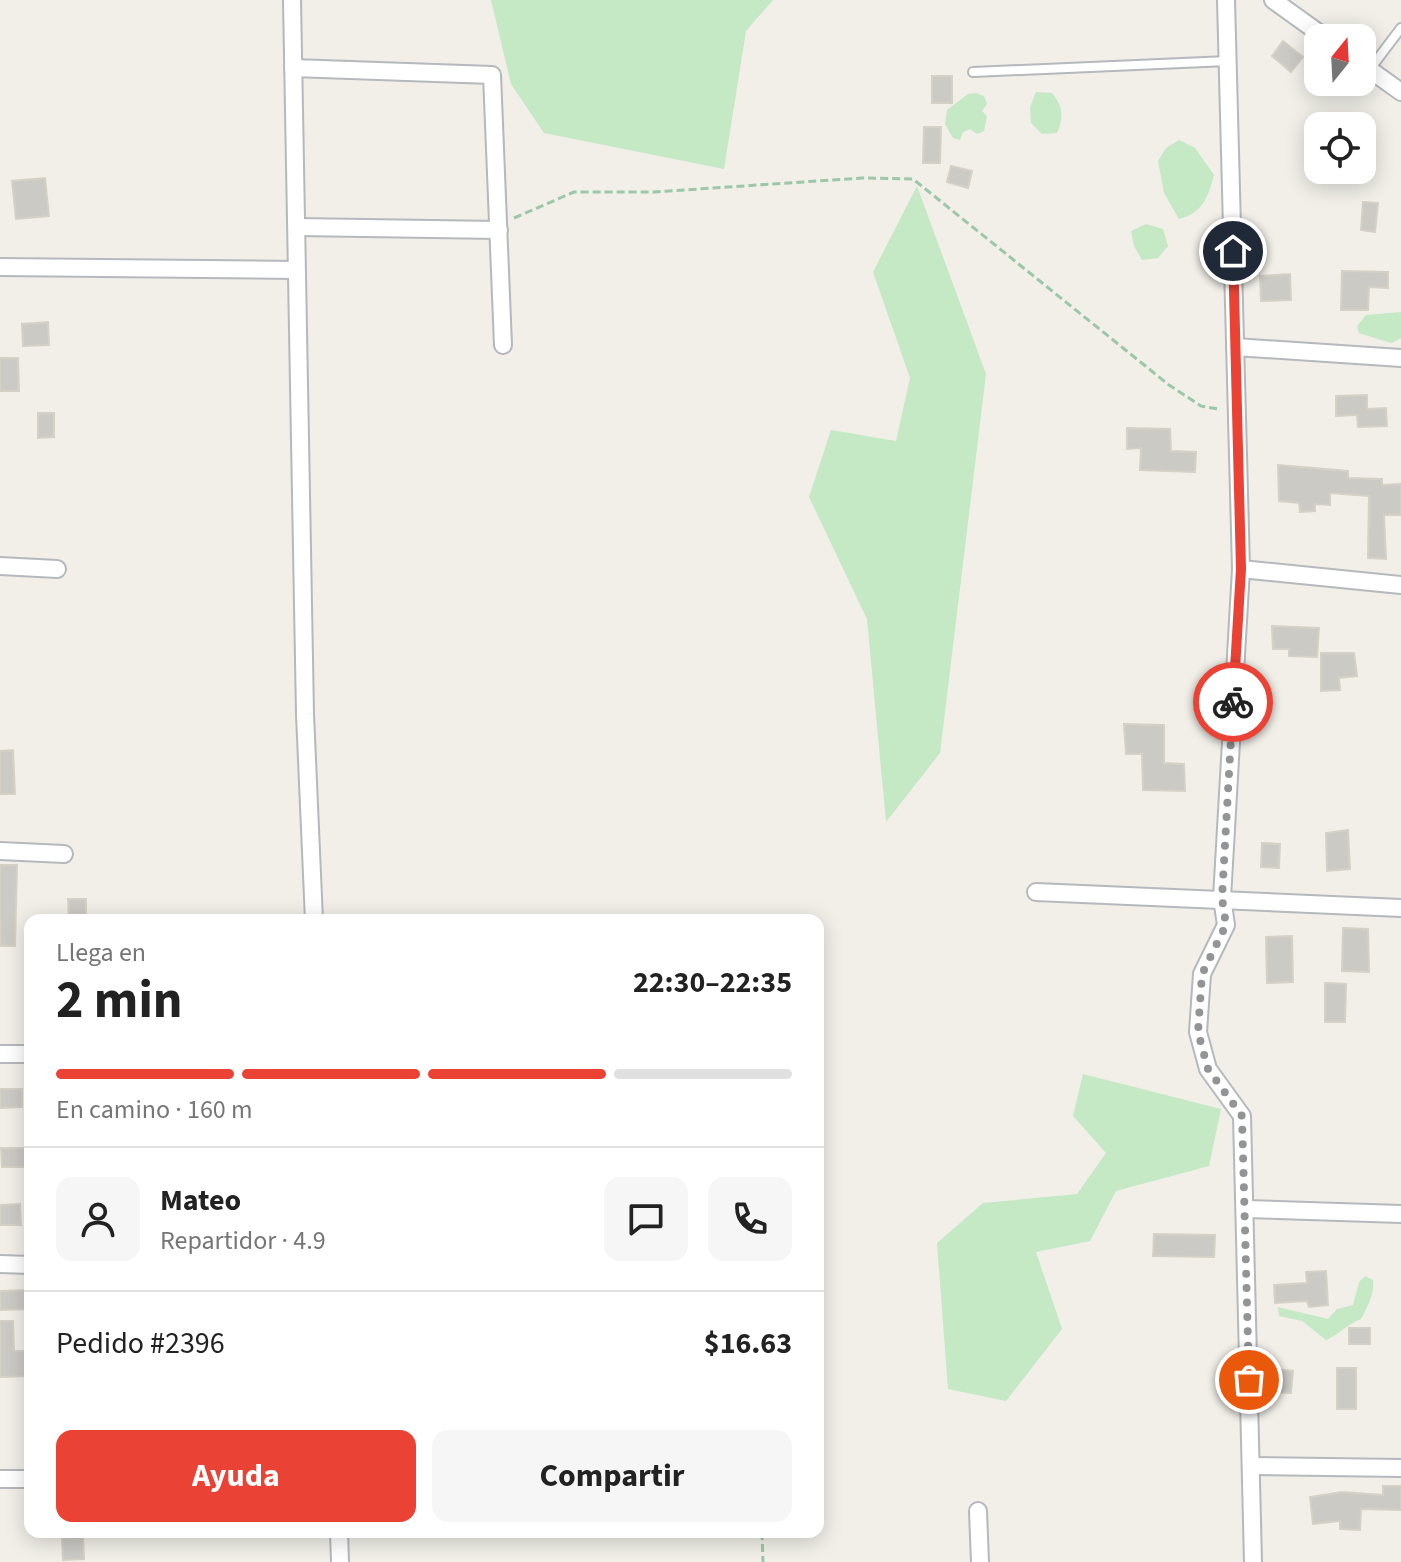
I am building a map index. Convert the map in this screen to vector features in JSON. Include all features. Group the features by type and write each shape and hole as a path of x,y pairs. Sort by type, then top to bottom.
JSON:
{"street":[{"path":"292,0 305,714 314,914"},
{"path":"1226,0 1241,569 1222,898 1226,925 1202,974 1198,1032 1208,1069 1242,1116 1253,1562"},
{"path":"1273,0 1306,24"},
{"path":"293,68 492,75 503,345"},
{"path":"1376,74 1401,92"},
{"path":"297,227 499,230"},
{"path":"0,267 296,270"},
{"path":"1235,347 1401,358"},
{"path":"0,566 57,569"},
{"path":"1241,569 1401,585"},
{"path":"0,851 64,854"},
{"path":"1036,892 1401,908"},
{"path":"0,1054 24,1054"},
{"path":"1246,1209 1401,1214"},
{"path":"0,1264 24,1265"},
{"path":"1251,1466 1401,1468"},
{"path":"0,1479 24,1479"},
{"path":"978,1511 980,1562"},
{"path":"339,1538 340,1562"}],"lane":[{"path":"1376,56 1401,28"},
{"path":"973,72 1228,61"}],"path":[{"path":"499,230 519,214 574,192 654,192 862,178 913,179 1169,385 1201,406 1237,408"},
{"path":"762,1538 763,1562"}],"green space":[{"path":"491,0 773,0 746,31 724,169 544,133 511,84"},
{"path":"1036,92 1052,93 1058,103 1061,122 1057,133 1042,134 1031,123 1030,107"},
{"path":"968,94 984,96 987,104 982,111 987,116 984,131 977,134 970,129 963,132 960,140 953,138 945,124 947,110"},
{"path":"1179,140 1195,148 1214,175 1199,209 1179,219 1164,193 1158,161 1166,148"},
{"path":"917,186 986,374 940,753 886,822 867,619 809,497 831,430 896,441 910,378 873,272"},
{"path":"1146,224 1163,229 1168,246 1158,258 1142,260 1134,246 1131,231"},
{"path":"1401,312 1401,338 1391,343 1359,333 1357,326 1366,315"},
{"path":"1083,1074 1221,1109 1209,1166 1116,1191 1090,1241 1036,1252 1062,1329 1006,1401 948,1389 937,1243 983,1203 1077,1194 1106,1153 1073,1116"},
{"path":"1365,1276 1373,1280 1373,1290 1361,1319 1331,1338 1326,1340 1302,1321 1279,1316 1278,1307 1328,1319 1337,1309 1353,1305 1359,1282"}],"building":[{"path":"1283,41 1303,57 1291,72 1272,56"},
{"path":"932,76 952,76 952,103 932,103"},
{"path":"924,127 941,127 940,163 923,163"},
{"path":"951,166 972,171 968,188 947,182"},
{"path":"45,178 49,216 16,219 12,181"},
{"path":"1363,202 1378,203 1375,232 1361,230"},
{"path":"1342,271 1388,272 1388,288 1369,287 1368,310 1341,310"},
{"path":"1290,274 1291,300 1261,301 1260,276"},
{"path":"48,322 49,345 23,346 22,324"},
{"path":"0,358 18,358 19,391 0,391"},
{"path":"1367,395 1367,409 1386,408 1387,426 1358,427 1357,415 1336,416 1336,396"},
{"path":"38,413 54,413 54,437 38,438"},
{"path":"1127,428 1170,429 1171,451 1196,452 1195,472 1140,470 1141,448 1127,449"},
{"path":"1278,465 1348,471 1348,478 1382,479 1382,485 1401,484 1401,515 1384,515 1386,559 1368,558 1369,496 1330,493 1330,505 1315,504 1315,511 1300,512 1299,503 1279,501"},
{"path":"1272,626 1319,628 1317,657 1289,656 1289,649 1273,649"},
{"path":"1321,653 1354,653 1357,676 1339,678 1340,690 1321,691"},
{"path":"1124,724 1164,725 1164,763 1184,764 1185,791 1143,790 1142,754 1126,754"},
{"path":"13,750 15,794 0,794 0,751"},
{"path":"1348,830 1350,869 1327,871 1326,833"},
{"path":"1262,843 1280,844 1279,868 1261,867"},
{"path":"0,865 17,865 15,946 0,946"},
{"path":"68,899 86,899 86,914 69,914"},
{"path":"1343,928 1368,929 1369,972 1342,971"},
{"path":"1292,936 1293,982 1267,983 1266,937"},
{"path":"1325,983 1346,984 1345,1022 1325,1022"},
{"path":"0,1089 22,1089 22,1107 0,1108"},
{"path":"1,1148 24,1148 24,1167 2,1167"},
{"path":"20,1204 21,1225 0,1225 0,1205"},
{"path":"1154,1234 1215,1235 1214,1257 1153,1256"},
{"path":"1326,1271 1328,1305 1309,1307 1307,1301 1275,1303 1274,1285 1307,1283 1306,1272"},
{"path":"24,1290 24,1309 0,1310 0,1291"},
{"path":"0,1321 13,1321 14,1351 24,1351 24,1376 0,1377"},
{"path":"1349,1328 1370,1328 1370,1344 1349,1344"},
{"path":"1337,1368 1356,1368 1356,1409 1337,1409"},
{"path":"1275,1369 1293,1371 1291,1393 1273,1392"},
{"path":"1383,1486 1401,1486 1401,1510 1361,1509 1360,1530 1340,1529 1340,1521 1313,1524 1310,1497 1342,1492 1383,1495"},
{"path":"62,1538 83,1538 84,1559 63,1560"}],"way so far":[{"path":"1233,702 1222,898 1226,925 1224,935 1206,962 1202,974 1198,1032 1208,1069 1242,1116 1249,1380"}],"route":[{"path":"1233,251 1241,569 1233,702"}]}
